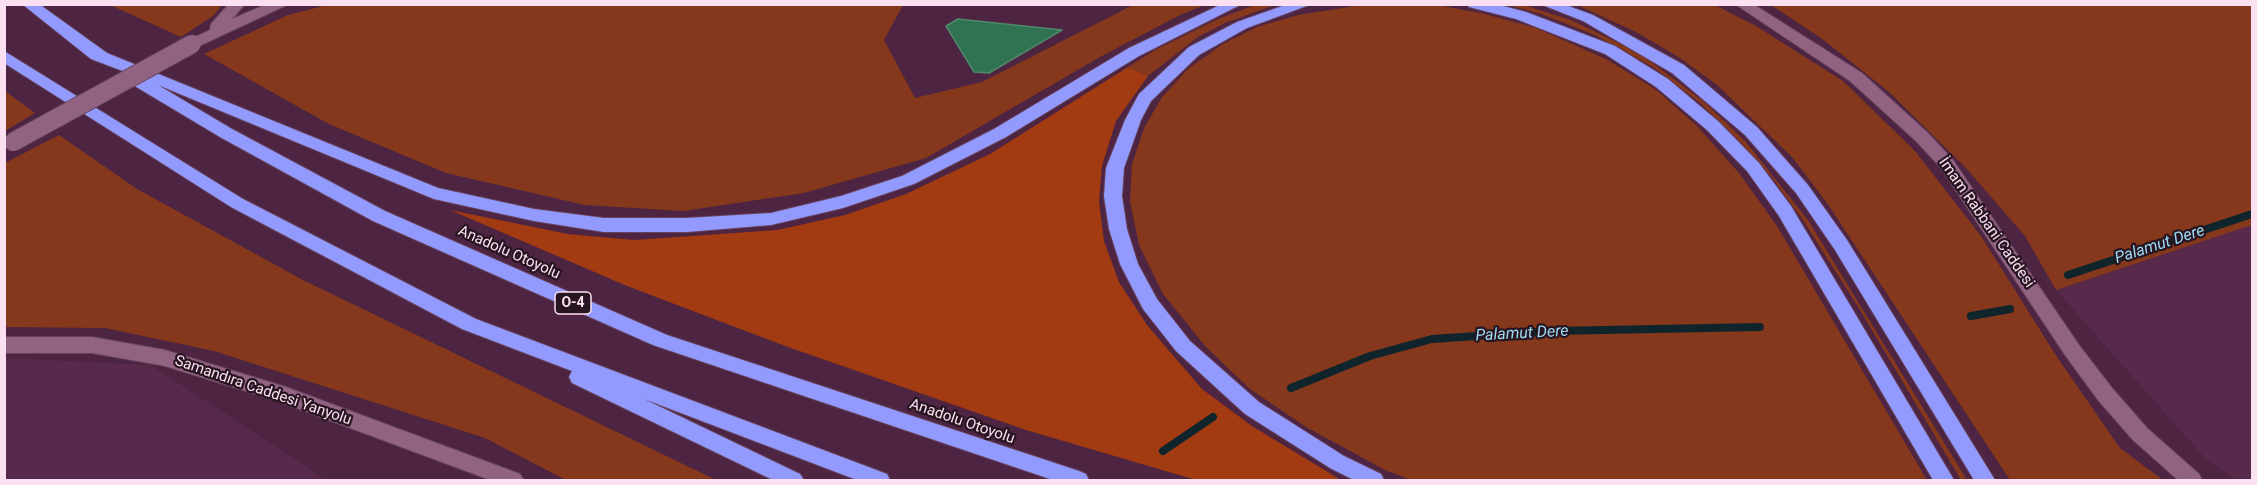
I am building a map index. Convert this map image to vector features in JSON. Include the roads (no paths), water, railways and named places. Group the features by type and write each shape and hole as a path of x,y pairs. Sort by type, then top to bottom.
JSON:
{"highway":[{"name":"Anadolu Otoyolu","path":"29,4 97,55 226,133 379,216 660,340 1079,480"},
{"path":"97,55 434,193 534,215 604,225 687,225 771,219 843,202 908,180 1000,133 1134,52 1235,4"},
{"path":"1305,4 1242,25 1194,51 1167,74 1145,98 1133,120 1115,168 1113,196 1118,229 1129,264 1150,304 1183,346 1252,408 1336,462 1374,480"},
{"path":"1474,4 1521,15 1610,50 1662,83 1713,126 1753,167 1785,211 1944,480"},
{"path":"1547,4 1588,18 1669,64 1751,131 1802,189 1841,245 1985,480"},
{"path":"4,56 237,203 469,324 793,480"},
{"path":"469,324 880,480"}],"main road":[{"path":"9,145 192,44 282,4"},
{"name":"İmam Rabbani Caddesi","path":"1742,4 1856,77 1922,137 1947,164 2072,350 2105,394 2140,434 2192,480"},
{"path":"192,44 235,7"},
{"name":"Samandıra Caddesi Yanyolu","path":"4,345 92,345 165,358 279,393 513,480"}],"waterway":[{"name":"Palamut Dere","path":"2068,275 2252,214"},
{"name":"Palamut Dere","path":"1971,316 2010,309"},
{"name":"Palamut Dere","path":"1291,388 1370,356 1432,339 1552,331 1760,327"},
{"name":"Palamut Dere","path":"1163,451 1213,417"}]}
